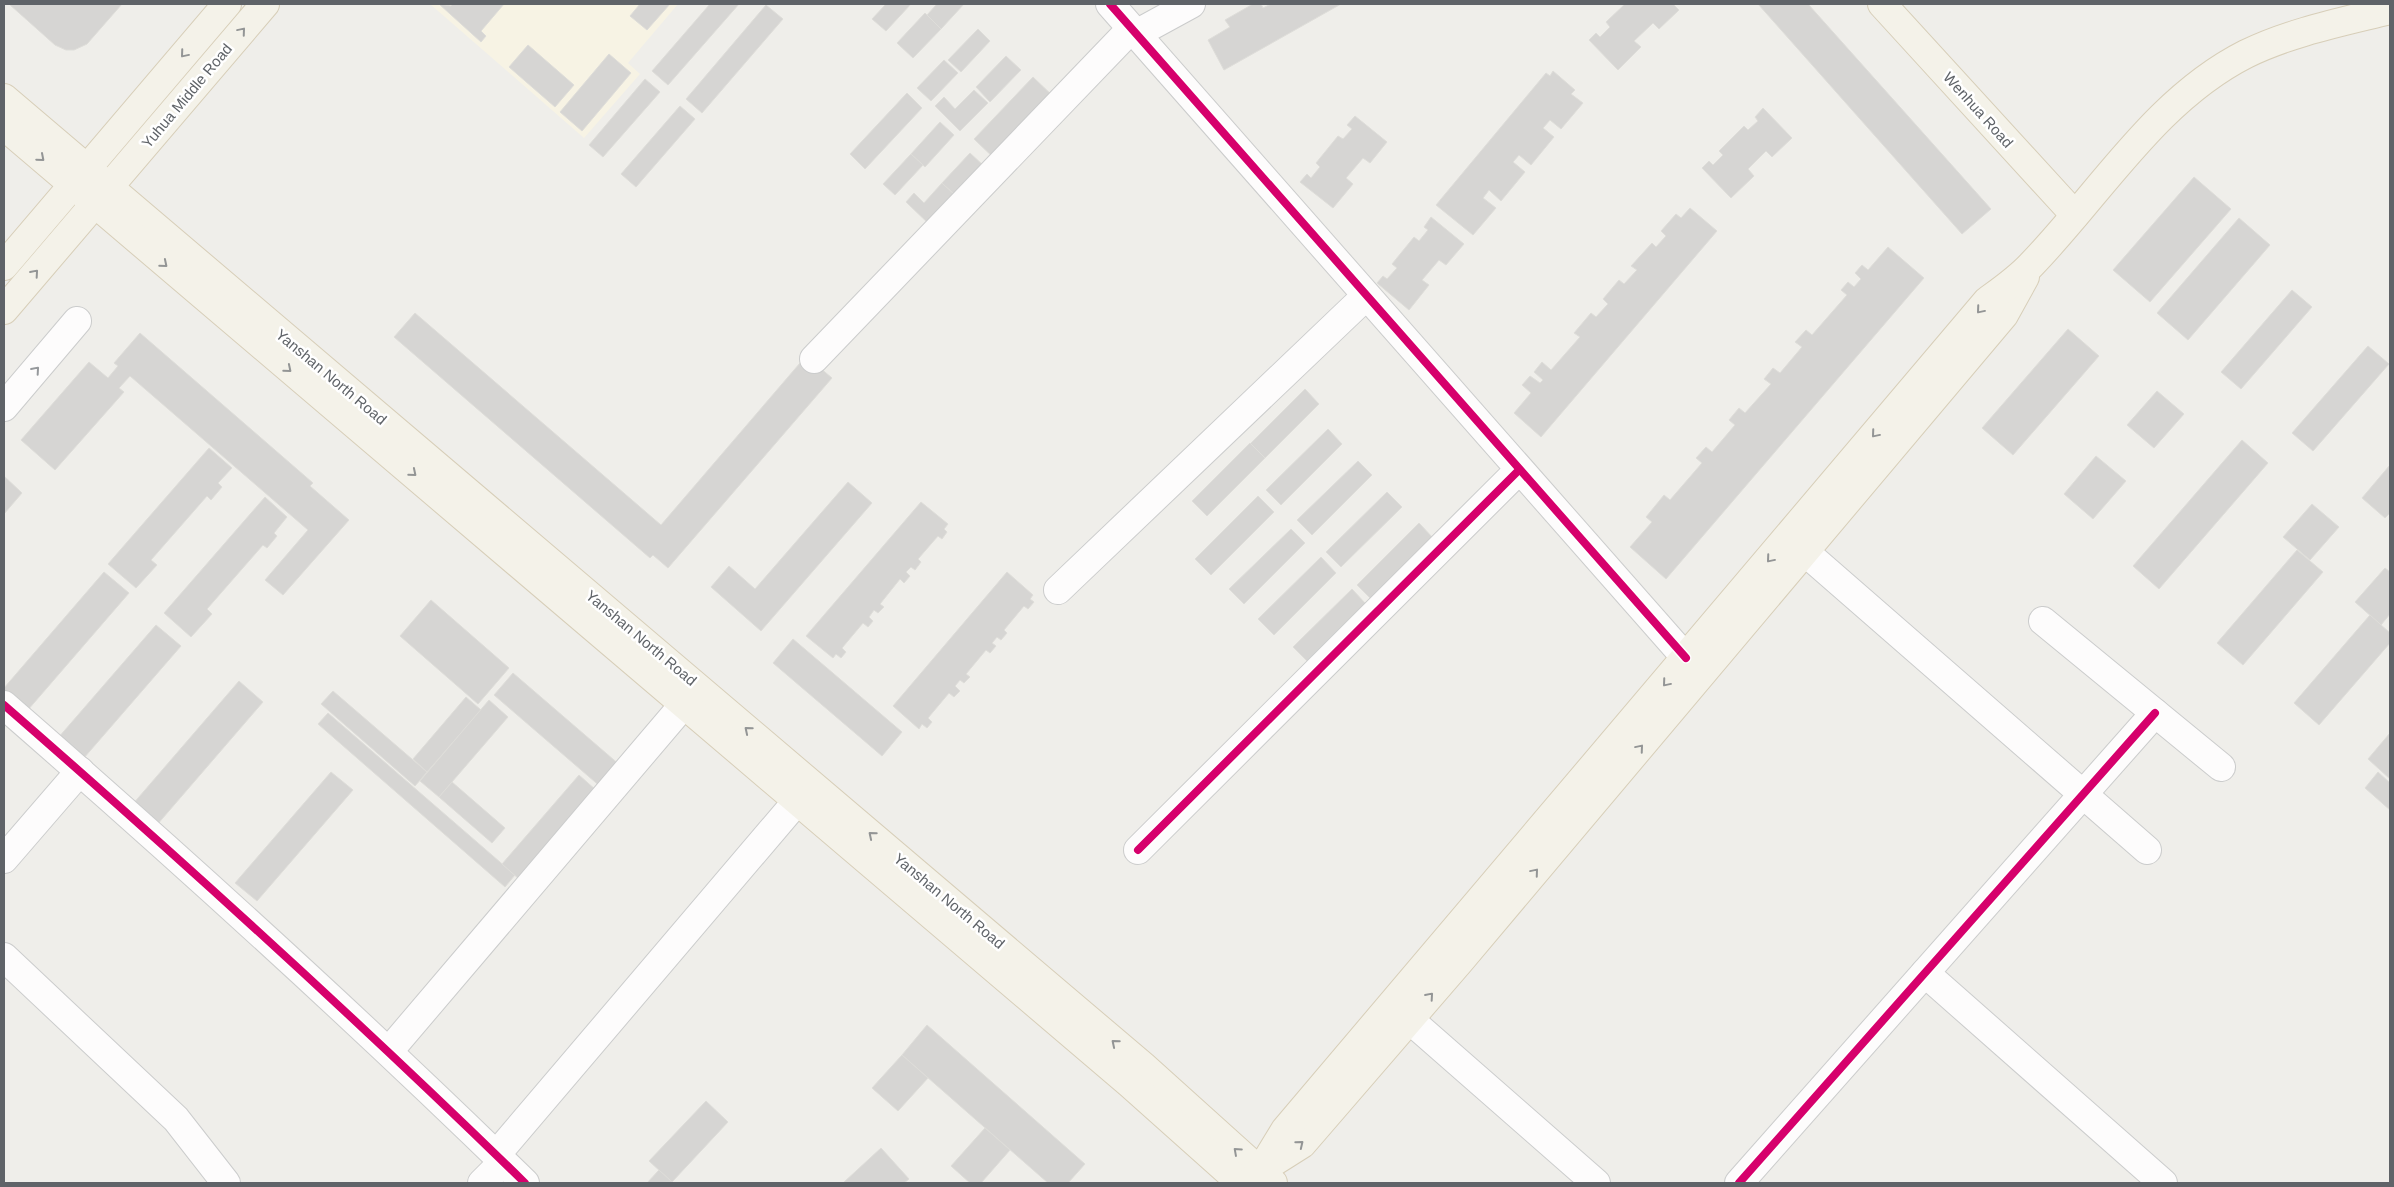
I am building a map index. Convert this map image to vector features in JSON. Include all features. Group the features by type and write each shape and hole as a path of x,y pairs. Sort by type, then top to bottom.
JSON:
{"main road":[{"name":"Yuhua Middle Road","path":"4,266 227,4"},
{"name":"Yuhua Middle Road","path":"4,310 265,4"},
{"name":"Wenhua Road","path":"1882,4 2075,215"},
{"path":"1256,1180 1285,1130 1987,301 2030,267 2162,117 2191,90 2245,55 2286,38 2370,10"},
{"name":"Yanshan North Road","path":"4,98 79,177 684,704 1129,1082 1256,1180"},
{"name":"Yanshan North Road","path":"4,126 79,177"},
{"name":"Yanshan North Road","path":"101,196 1128,1054 1256,1180"},
{"path":"1256,1180 1302,1144 1410,1020 2004,315 2030,267"}],"street":[{"path":"1110,4 1686,658"},
{"path":"814,359 1133,32 1191,4"},
{"path":"1058,590 1366,296"},
{"path":"4,406 77,321"},
{"path":"1138,850 1519,470"},
{"path":"1805,552 2147,850"},
{"path":"2043,620 2220,767"},
{"path":"389,1051 684,704"},
{"path":"4,706 244,917 389,1051 525,1183"},
{"path":"1739,1183 2155,713"},
{"path":"4,859 80,771"},
{"path":"482,1183 798,800"},
{"path":"4,957 176,1119 226,1183"},
{"path":"1925,973 2163,1183"},
{"path":"1410,1020 1596,1183"}],"shaded area":[{"path":"430,4 678,4 628,63 640,74 584,138"}],"building":[{"path":"9,4 122,4 87,44 74,50 66,50 55,45"},
{"path":"439,4 451,6 453,4 504,4 481,31 486,36 481,42"},
{"path":"640,4 670,4 647,30 630,16"},
{"path":"710,4 739,4 668,85 652,71"},
{"path":"886,4 911,4 886,31 872,19"},
{"path":"937,4 964,4 941,29 927,15"},
{"path":"1253,4 1261,4 1263,8 1271,4 1341,4 1224,70 1208,40 1230,27 1225,20"},
{"path":"1625,4 1673,4 1679,10 1659,29 1653,23 1634,41 1641,47 1618,70 1589,40 1596,33 1600,37 1610,27 1606,22"},
{"path":"1758,4 1808,4 1991,209 1962,234"},
{"path":"766,5 783,19 702,113 686,99"},
{"path":"925,13 941,29 913,58 897,43"},
{"path":"978,29 990,41 961,72 948,60"},
{"path":"528,45 574,85 555,107 509,67"},
{"path":"609,54 631,73 582,131 560,112"},
{"path":"1006,56 1021,70 990,102 976,87"},
{"path":"944,60 958,73 931,101 917,88"},
{"path":"1553,71 1575,90 1571,94 1583,103 1561,129 1550,120 1543,128 1554,137 1531,165 1519,155 1513,162 1525,172 1501,201 1489,190 1483,198 1496,208 1473,235 1436,205 1546,73 1550,76"},
{"path":"1033,77 1056,99 997,161 974,139"},
{"path":"645,79 660,92 603,157 589,145"},
{"path":"974,90 988,103 960,131 935,106 944,97 955,109"},
{"path":"907,93 922,108 865,169 850,154"},
{"path":"680,106 695,119 636,187 621,174"},
{"path":"1763,108 1792,138 1772,157 1766,151 1748,169 1754,176 1731,198 1702,168 1709,161 1713,165 1723,155 1719,151 1744,126 1748,130 1758,121 1755,117"},
{"path":"1355,116 1387,142 1370,163 1363,158 1346,178 1353,184 1333,208 1300,182 1307,174 1311,178 1320,167 1316,163 1338,136 1343,139 1352,129 1347,125"},
{"path":"940,122 954,135 925,167 911,154"},
{"path":"970,153 985,167 957,197 942,183"},
{"path":"911,154 923,165 895,195 883,184"},
{"path":"2194,177 2231,209 2150,302 2113,270"},
{"path":"942,183 957,197 930,225 906,202 914,193 924,203"},
{"path":"1690,208 1717,231 1541,437 1514,413 1531,393 1522,385 1530,376 1540,383 1543,380 1534,372 1542,362 1551,370 1580,337 1574,333 1591,313 1596,317 1608,304 1603,299 1619,280 1624,284 1637,270 1631,266 1652,243 1656,247 1666,236 1661,231 1676,214 1681,218"},
{"path":"1431,217 1464,244 1446,265 1439,260 1422,280 1429,285 1409,310 1377,283 1383,276 1387,279 1397,268 1392,264 1414,237 1419,241 1428,230 1424,227"},
{"path":"2239,218 2270,245 2188,340 2157,313"},
{"path":"1888,247 1924,278 1666,579 1630,547 1652,522 1646,517 1664,495 1670,500 1702,463 1696,458 1706,447 1712,452 1735,425 1729,420 1739,408 1745,413 1771,384 1764,379 1773,368 1780,373 1802,347 1795,342 1806,330 1812,335 1847,295 1841,290 1848,282 1854,287 1861,279 1855,273 1862,265 1868,270"},
{"path":"2292,290 2312,307 2241,389 2221,372"},
{"path":"415,313 661,525 806,356 832,378 668,568 653,555 650,558 394,337"},
{"path":"2068,329 2099,356 2013,455 1982,428"},
{"path":"140,333 313,483 310,486 349,520 283,595 265,580 308,530 130,376 119,388 124,392 55,470 21,440 89,362 108,378 118,366 114,363"},
{"path":"2368,346 2389,364 2313,451 2292,433"},
{"path":"1305,389 1319,404 1265,458 1250,444"},
{"path":"2157,391 2184,414 2154,448 2127,425"},
{"path":"1328,429 1342,444 1281,505 1266,490"},
{"path":"2242,440 2268,463 2159,589 2133,566"},
{"path":"1250,443 1265,458 1207,516 1192,501"},
{"path":"209,448 232,468 218,483 222,487 211,500 207,496 151,560 157,565 136,588 108,564"},
{"path":"2096,456 2126,481 2093,519 2064,494"},
{"path":"1358,461 1372,475 1312,535 1297,520"},
{"path":"2390,465 2390,513 2385,518 2362,498"},
{"path":"4,476 22,493 4,514"},
{"path":"848,482 872,503 761,631 711,587 729,566 755,589"},
{"path":"1387,492 1402,507 1341,567 1326,552"},
{"path":"1258,496 1274,512 1211,575 1195,559"},
{"path":"265,497 287,517 274,533 277,536 267,548 263,545 207,609 212,614 191,637 164,613"},
{"path":"921,502 948,524 944,529 947,532 942,539 938,536 918,559 921,562 915,570 911,567 906,572 910,576 904,583 900,579 880,604 884,607 878,613 874,610 869,617 873,621 868,627 863,623 842,648 846,652 841,658 836,654 833,658 806,636"},
{"path":"2312,504 2339,527 2310,560 2283,537"},
{"path":"1419,523 1433,538 1371,599 1357,585"},
{"path":"1291,529 1305,543 1244,604 1229,589"},
{"path":"2297,550 2323,572 2243,665 2217,643"},
{"path":"1321,557 1336,573 1274,635 1258,619"},
{"path":"2385,568 2390,572 2390,614 2381,625 2355,602"},
{"path":"104,572 129,593 27,711 4,691 4,688"},
{"path":"1007,572 1033,595 1030,599 1034,602 1028,609 1024,606 1004,630 1007,633 1001,640 997,637 992,643 996,646 990,653 986,650 966,674 970,677 964,683 960,680 955,686 960,691 954,697 949,693 928,718 932,722 927,728 922,724 919,729 893,706"},
{"path":"1352,589 1365,603 1307,661 1293,647"},
{"path":"431,600 509,668 478,704 400,636"},
{"path":"2370,615 2390,633 2390,643 2319,725 2294,703"},
{"path":"156,625 181,646 83,759 58,738"},
{"path":"793,639 902,732 882,756 773,663"},
{"path":"513,673 621,766 602,788 494,695"},
{"path":"239,681 263,702 156,826 132,805"},
{"path":"333,691 427,772 415,786 321,704"},
{"path":"466,697 481,710 427,772 413,759"},
{"path":"489,700 508,717 439,797 420,781"},
{"path":"328,713 515,875 505,887 318,724"},
{"path":"2390,733 2390,779 2368,759"},
{"path":"331,772 353,790 257,901 235,883"},
{"path":"2378,772 2390,783 2390,810 2365,788"},
{"path":"579,775 597,791 520,880 502,864"},
{"path":"452,782 505,828 492,843 439,797"},
{"path":"927,1025 1085,1164 1068,1183 1048,1183 902,1055"},
{"path":"902,1055 928,1078 898,1111 872,1088"},
{"path":"706,1101 728,1122 672,1182 649,1161"},
{"path":"985,1128 1010,1150 981,1183 970,1183 951,1166"},
{"path":"881,1148 909,1179 904,1183 843,1183"},
{"path":"659,1170 672,1182 647,1183"}],"cycle path":[{"path":"1110,4 1686,658"},
{"path":"1138,850 1519,470"},
{"path":"4,705 268,940 525,1183"},
{"path":"1739,1183 2155,713"}]}
